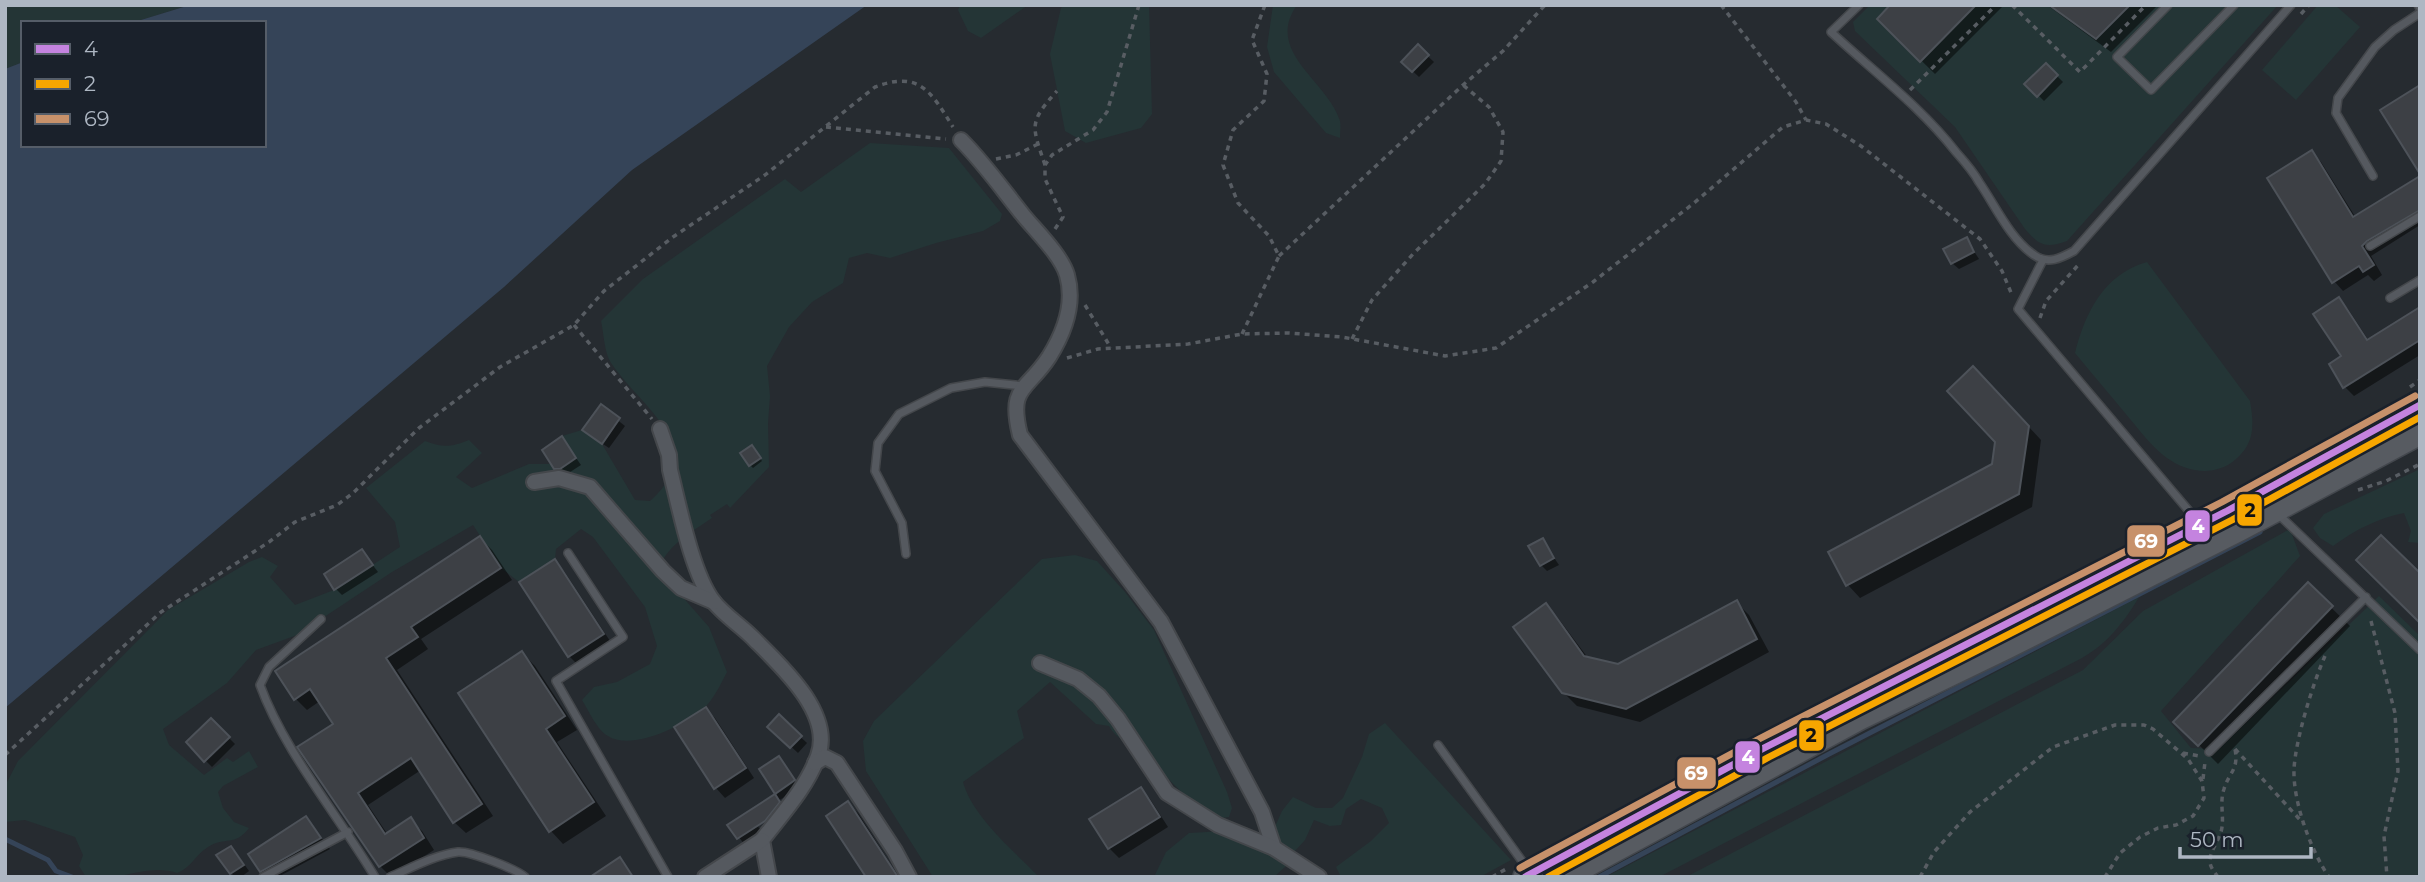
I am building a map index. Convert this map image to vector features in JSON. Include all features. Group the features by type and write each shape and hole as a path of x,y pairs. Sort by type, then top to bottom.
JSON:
{"main road":[{"path":"1565,877 1860,718 2198,525 2420,405"},
{"path":"1528,875 1764,748 2275,511 2420,433"}],"street":[{"path":"961,141 1050,248 1066,274 1070,310 1049,357 1016,398 1014,413 1020,435 1161,622 1262,812 1274,848"},
{"path":"660,429 701,579 714,602 786,672 816,712 821,728 819,754 805,783 762,840 705,877"},
{"path":"534,482 559,478 590,487 681,588 714,602"},
{"path":"1040,663 1078,679 1099,696 1118,719 1167,793 1218,825 1274,848 1319,877"},
{"path":"815,763 825,757 837,763 909,877"},
{"path":"762,840 769,877"}],"lane":[{"path":"1859,5 1831,32 1954,149 1978,179 2019,242 2043,260 2056,260 2074,251 2291,5"},
{"path":"2168,5 2118,57 2151,90 2234,5"},
{"path":"2373,176 2336,113 2338,99 2375,47 2419,9"},
{"path":"2370,246 2420,216"},
{"path":"2043,260 2018,309 2198,525"},
{"path":"2390,298 2420,280"},
{"path":"906,554 902,523 876,471 878,443 899,414 951,388 985,382 1024,386"},
{"path":"2275,511 2420,650"},
{"path":"568,553 623,637 556,681 668,877"},
{"path":"2209,752 2365,597"},
{"path":"321,619 269,667 260,685 269,709 290,746 348,832 374,877"},
{"path":"1438,745 1528,875"},
{"path":"263,877 348,832"},
{"path":"390,877 460,852 516,869 525,877"}],"path":[{"path":"1045,165 1052,155 1094,130 1107,113 1139,5"},
{"path":"1265,5 1252,40 1267,74 1264,101 1233,130 1223,165 1238,202 1269,236 1279,256"},
{"path":"1242,334 1279,256 1503,51 1545,5"},
{"path":"1721,5 1796,102 1806,120"},
{"path":"1902,97 1996,5"},
{"path":"2012,5 2080,72 2146,5"},
{"path":"5,755 161,612 269,542 295,522 337,505 353,493 419,428 500,367 574,325 614,283 673,237 765,175 875,87 894,80 910,81 931,93 961,141"},
{"path":"1352,339 1372,300 1413,254 1485,184 1501,161 1503,132 1489,107 1463,85"},
{"path":"1050,248 1052,233 1063,217 1045,179 1045,165 1034,132 1035,120 1057,91"},
{"path":"1041,366 1098,349 1188,344 1242,334 1289,333 1352,339 1445,356 1496,348 1614,266 1694,203 1783,127 1806,120 1826,124 1861,146 1980,239 2002,271 2018,309"},
{"path":"826,127 961,141"},
{"path":"974,154 997,159 1016,155 1038,144"},
{"path":"1066,274 1111,348"},
{"path":"574,325 660,429"},
{"path":"2347,496 2420,464"},
{"path":"2365,597 2395,713 2398,771 2384,836 2387,877"},
{"path":"2325,654 2303,722 2294,770 2304,824 2329,877"},
{"path":"1920,877 1934,852 1970,812 2053,747 2115,725 2144,725 2162,736 2199,772 2204,799 2193,816 2176,825 2158,828 2140,837 2120,853 2105,877"},
{"path":"2224,738 2304,824"},
{"path":"2218,877 2210,864 2211,854 2223,820 2221,803 2224,787 2234,774 2237,758 2235,749"}],"shaded area":[{"path":"5,5 190,5 138,21 21,21 21,63 5,69"},
{"path":"960,5 1028,5 981,38 968,31 958,10"},
{"path":"1064,5 1149,5 1152,114 1141,128 1086,143 1065,131 1050,54"},
{"path":"1273,5 1297,5 1289,22 1288,37 1301,65 1333,106 1340,121 1340,138 1326,133 1274,72 1267,47"},
{"path":"1870,5 2278,5 2067,241 2048,245 2034,239 2025,229 1955,127 1855,31 1853,22"},
{"path":"2318,5 2335,5 2360,27 2296,100 2262,70"},
{"path":"870,143 949,148 1002,214 1000,221 983,231 890,258 867,253 849,258 843,283 812,302 789,327 767,366 770,396 769,467 730,508 727,504 710,515 712,518 674,546 658,569 709,627 727,672 713,697 699,712 660,734 645,738 618,740 604,733 582,700 594,687 617,682 650,664 657,646 645,607 593,537 581,529 556,549 555,559 519,582 501,568 473,525 392,572 297,635 256,650 227,683 163,729 169,745 204,775 227,758 233,762 249,751 258,767 223,786 218,792 223,808 234,822 249,828 244,834 208,847 177,873 154,870 115,877 86,877 79,866 83,855 75,837 25,820 5,822 5,786 18,761 168,610 262,557 278,566 270,577 295,605 334,590 400,547 395,522 366,488 425,441 447,446 469,440 482,453 456,477 472,488 529,464 551,464 556,471 576,458 562,436 582,430 602,444 635,500 650,501 667,481 674,463 673,446 665,429 611,363 601,321 643,279 785,179 801,192"},
{"path":"2147,262 2250,401 2250,440 2236,459 2220,469 2193,470 2162,454 2075,353 2084,324 2099,297 2119,276"},
{"path":"2420,469 2420,543 2408,542 2411,531 2404,513 2367,525 2333,546 2320,538 2313,528 2324,514"},
{"path":"2290,529 2300,556 2161,711 2191,748 2219,749 2379,596 2420,636 2420,877 1686,877 2083,670 2143,611"},
{"path":"1075,555 1097,561 1154,630 1227,792 1232,808 1229,817 1215,819 1204,812 1138,750 1118,737 1109,726 1096,724 1050,682 1017,711 1024,738 963,782 984,820 1039,877 933,877 866,771 863,741 874,721 1042,559"},
{"path":"2139,597 2115,631 2100,646 2082,658 1659,877 1606,877"},
{"path":"1385,723 1511,860 1480,877 1341,877 1336,867 1371,841 1389,823 1382,808 1361,799 1346,809 1341,825 1330,826 1314,820 1305,840 1294,852 1270,838 1282,811 1293,797 1316,808 1332,808 1343,798 1362,757 1369,734"},
{"path":"1224,831 1269,851 1286,866 1274,877 1154,877 1166,852 1189,833"}],"water":[{"path":"190,5 867,5 632,170 504,287 5,708 5,69 21,63 21,147 266,147 266,21 138,21"}],"building":[{"path":"1890,5 1976,5 1920,62 1877,19"},
{"path":"2049,5 2130,5 2096,39"},
{"path":"1418,44 1429,55 1412,72 1401,62"},
{"path":"2046,63 2058,75 2037,97 2024,84"},
{"path":"2420,85 2420,174 2380,110"},
{"path":"2312,150 2353,217 2420,176 2420,210 2362,246 2374,265 2363,272 2359,266 2332,283 2267,178"},
{"path":"1967,237 1974,252 1951,264 1943,249"},
{"path":"2339,297 2367,340 2420,307 2420,340 2343,388 2329,364 2341,356 2313,314"},
{"path":"1973,366 2029,426 2019,494 1846,586 1828,552 1992,464 1995,442 1947,391"},
{"path":"601,404 620,418 602,444 582,430"},
{"path":"562,436 576,458 560,469 554,469 542,450"},
{"path":"752,445 761,458 749,466 740,453"},
{"path":"2381,535 2420,573 2420,623 2356,560"},
{"path":"480,536 501,568 411,627 418,637 386,658 482,804 453,823 411,758 358,793 385,834 411,817 424,838 379,867 297,747 333,724 310,689 294,700 275,671"},
{"path":"1543,538 1554,558 1540,566 1528,546"},
{"path":"362,549 373,565 334,590 324,574"},
{"path":"555,559 604,634 568,657 519,582"},
{"path":"2308,582 2333,606 2198,746 2173,722"},
{"path":"1737,600 1757,639 1626,709 1562,693 1513,627 1546,603 1584,656 1618,664"},
{"path":"522,651 565,716 546,729 594,802 549,832 458,693"},
{"path":"706,707 746,768 714,789 674,727"},
{"path":"779,714 802,736 790,748 767,727"},
{"path":"211,718 230,737 204,762 186,742"},
{"path":"779,756 795,780 775,794 759,769"},
{"path":"1141,787 1160,817 1108,849 1089,819"},
{"path":"775,794 780,802 765,821 737,839 727,825"},
{"path":"848,801 898,877 866,877 826,816"},
{"path":"306,816 321,838 260,872 248,854"},
{"path":"231,846 244,865 230,874 216,855"},
{"path":"620,857 633,877 590,877"}],"waterway":[{"path":"1599,877 1829,754 2260,532"},
{"path":"5,839 48,860 56,871 72,877"}],"transit line":[{"name":"69","path":"1520,868 1759,739 2222,502 2415,396"},
{"name":"4","path":"1525,877 1764,748 2227,511 2420,405"},
{"name":"2","path":"1548,877 1769,757 2232,520 2420,417"}]}
